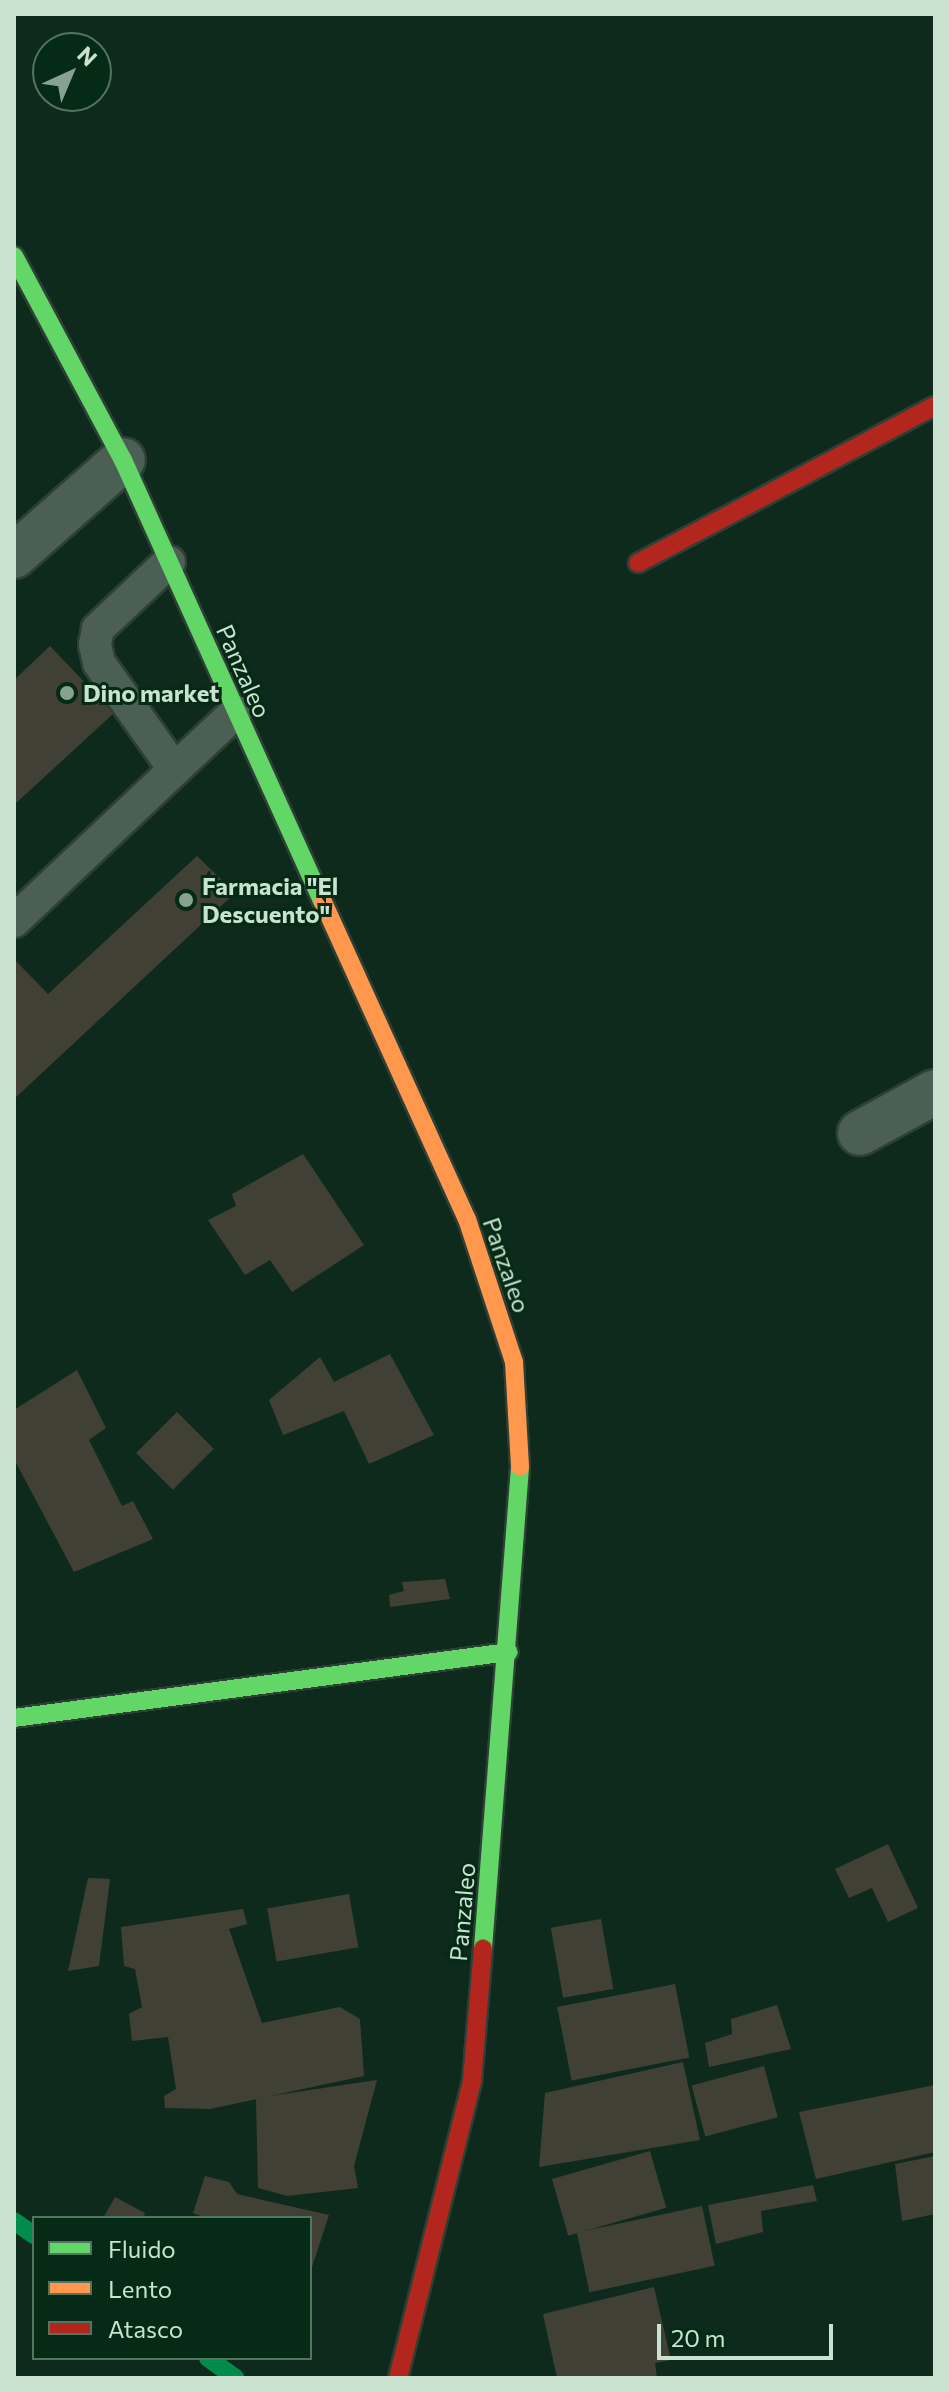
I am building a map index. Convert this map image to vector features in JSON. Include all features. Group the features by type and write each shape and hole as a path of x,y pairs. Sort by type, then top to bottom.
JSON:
{"street":[{"name":"Panzaleo","path":"14,256 123,460 467,1219 514,1362 522,1496 472,2082 398,2378"},
{"path":"638,563 935,406"},
{"path":"14,556 123,460"},
{"path":"860,1133 935,1092"},
{"path":"14,1718 509,1652"}],"lane":[{"path":"169,562 98,629 95,645 174,769"},
{"path":"14,921 236,712"}],"building":[{"path":"50,646 114,713 14,805 14,680"},
{"path":"197,856 235,893 14,1099 14,959 48,994"},
{"path":"303,1154 364,1245 292,1292 270,1260 245,1275 208,1220 236,1206 232,1194"},
{"path":"390,1354 434,1435 369,1464 344,1411 283,1435 269,1400 320,1357 334,1382"},
{"path":"77,1370 106,1428 89,1440 122,1506 133,1501 153,1539 74,1572 14,1459 14,1410"},
{"path":"177,1412 214,1449 173,1490 136,1453"},
{"path":"445,1579 450,1599 390,1607 389,1595 404,1591 402,1582"},
{"path":"888,1844 918,1908 888,1922 872,1888 849,1898 835,1869"},
{"path":"88,1878 110,1879 99,1966 68,1971"},
{"path":"349,1894 358,1947 277,1962 267,1908"},
{"path":"243,1909 247,1924 229,1929 262,2023 340,2007 360,2019 364,2076 210,2109 165,2108 164,2096 176,2089 168,2037 132,2041 129,2014 142,2007 135,1969 124,1966 121,1927"},
{"path":"601,1919 613,1989 563,1998 551,1928"},
{"path":"675,1984 689,2058 572,2081 557,2007"},
{"path":"777,2005 791,2049 709,2067 705,2043 732,2034 731,2019"},
{"path":"683,2062 700,2140 539,2167 545,2093"},
{"path":"764,2066 778,2117 705,2137 692,2085"},
{"path":"377,2080 354,2166 358,2188 287,2196 258,2188 256,2098"},
{"path":"935,2085 935,2152 816,2179 799,2112"},
{"path":"650,2151 666,2208 568,2236 552,2179"},
{"path":"935,2156 935,2214 902,2221 895,2164"},
{"path":"205,2176 229,2182 237,2194 329,2215 312,2267 312,2216 200,2216 193,2213"},
{"path":"813,2185 817,2201 761,2211 763,2232 716,2244 708,2205"},
{"path":"115,2197 145,2213 144,2216 104,2216"},
{"path":"702,2206 715,2266 589,2292 577,2233"},
{"path":"654,2287 671,2360 655,2363 657,2378 557,2378 543,2314"}],"waterway":[{"path":"14,2221 32,2234"},
{"path":"211,2360 236,2378"}],"traffic: fast":[{"path":"14,256 123,460 323,902"},
{"path":"483,1948 520,1467"},
{"path":"14,1718 509,1652"}],"traffic: slow":[{"path":"323,902 467,1219 514,1362 520,1467"}],"traffic: jam":[{"path":"638,563 935,406"},
{"path":"398,2378 472,2082 483,1948"}],"place":[{"name":"Dino market","path":"67,693"},
{"name":"Farmacia \"El Descuento\"","path":"186,900"}]}
